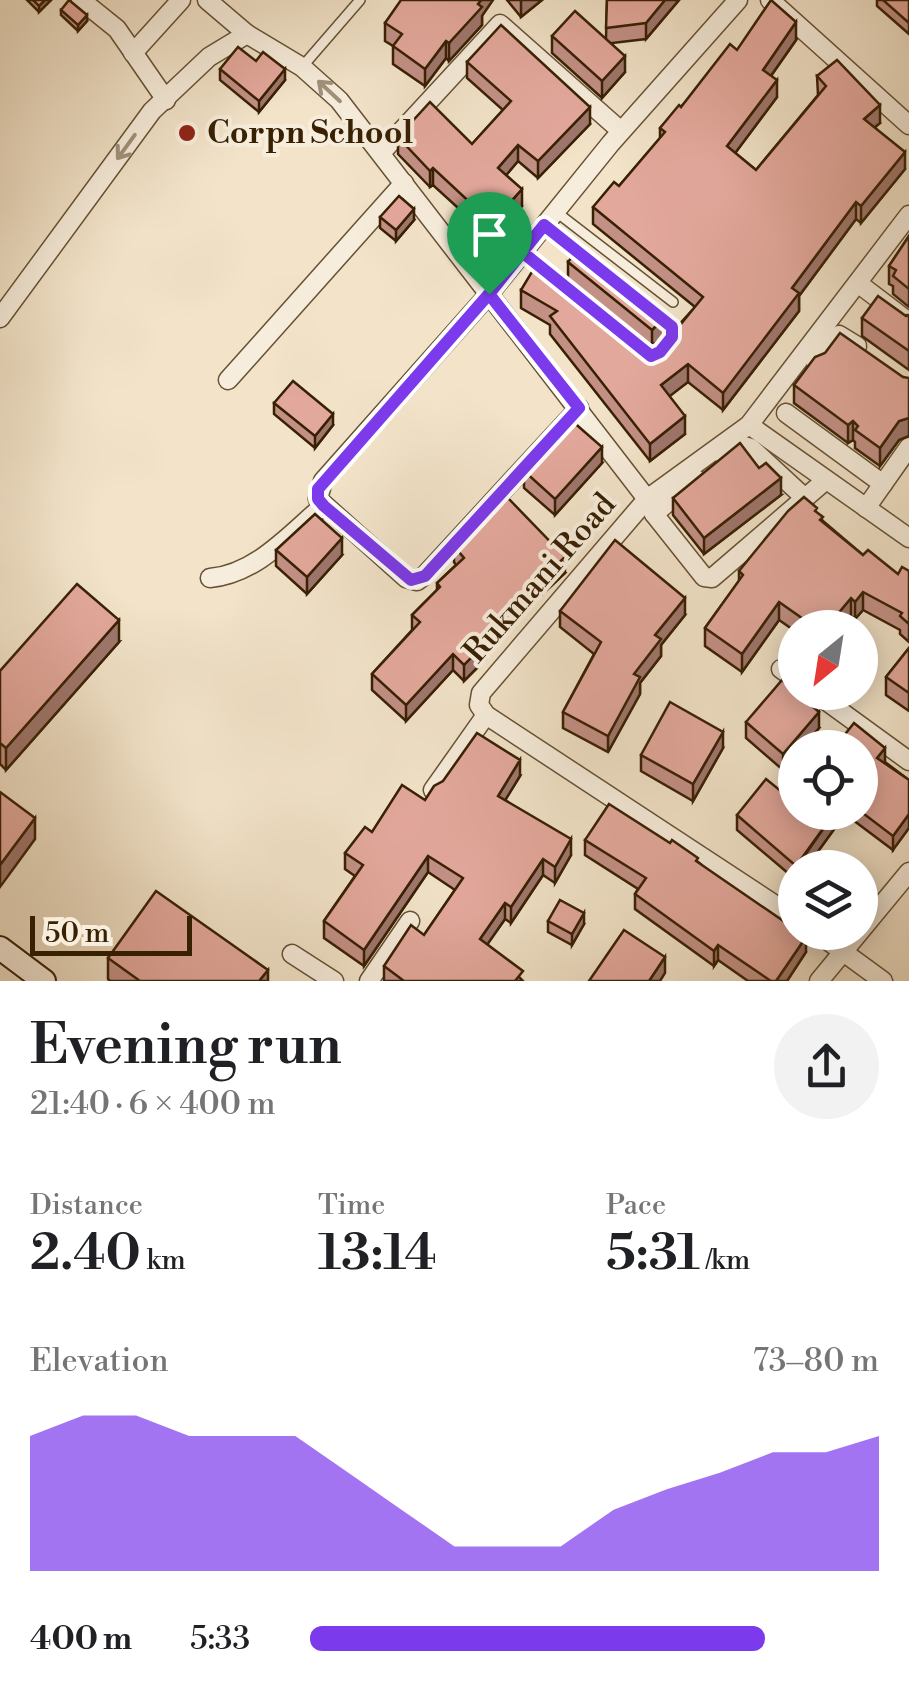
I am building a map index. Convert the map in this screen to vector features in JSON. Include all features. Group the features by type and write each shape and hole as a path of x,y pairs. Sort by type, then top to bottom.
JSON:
{"street":[{"path":"81,0 117,30 166,100"},
{"path":"134,53 181,0"},
{"path":"207,0 247,34 302,68 339,100 579,408 698,572 712,578 826,480"},
{"path":"579,408 417,581 406,578 318,499 323,482 527,255 549,218 738,0"},
{"path":"770,0 907,120"},
{"path":"382,152 500,24 621,132"},
{"path":"0,318 152,110 209,57 247,34"},
{"path":"228,380 404,183"},
{"name":"Rukmani Road","path":"778,907 486,715 479,705 481,693 651,506 749,424 909,215"},
{"path":"859,284 909,322"},
{"path":"816,363 840,335 877,361"},
{"path":"786,413 882,484"},
{"path":"749,424 909,538"},
{"path":"788,452 806,428"},
{"path":"651,506 735,447 744,445 805,498"},
{"path":"866,508 909,446"},
{"path":"210,578 230,576 267,555 324,506"},
{"path":"839,710 909,761"},
{"path":"433,790 486,715"},
{"path":"819,981 909,872"},
{"path":"370,981 410,921"},
{"path":"0,948 44,981"},
{"path":"841,950 884,981"},
{"path":"292,954 334,981"},
{"path":"0,967 20,981"}],"lane":[{"path":"302,68 360,0"},
{"path":"549,218 591,261"},
{"path":"549,218 672,302"},
{"path":"645,305 672,327 672,337 660,352"}],"building":[{"path":"69,0 87,15 78,25 61,10"},
{"path":"401,0 481,0 478,4 482,7 449,43 446,41 425,69 393,46 402,34 385,23"},
{"path":"607,0 665,0 646,23 606,28"},
{"path":"771,0 796,22 763,70 777,80 727,146 756,170 826,86 817,76 837,60 880,105 864,119 905,152 861,206 856,202 792,288 799,293 723,393 688,364 661,385 685,416 650,444 550,316 557,311 521,290 539,260 647,345 664,341 681,324 703,297 593,207 614,182 619,186 665,132 660,128 730,44 737,50"},
{"path":"883,0 909,0 909,23"},
{"path":"575,11 625,56 602,81 552,36"},
{"path":"501,25 590,107 538,161 518,145 498,168 522,189 492,223 433,168 430,171 398,137 430,102 472,144 511,101 467,62"},
{"path":"238,47 256,61 263,52 285,69 259,101 220,69"},
{"path":"399,196 414,209 396,230 380,217"},
{"path":"909,236 909,289 893,276 896,270 889,266"},
{"path":"580,247 664,318 652,330 568,262"},
{"path":"878,296 909,315 909,351 862,318"},
{"path":"840,333 909,378 909,418 899,421 880,448 855,430 858,426 853,421 848,425 794,385"},
{"path":"293,381 333,414 315,436 274,403"},
{"path":"571,420 602,447 555,499 524,471"},
{"path":"740,443 759,468 766,463 781,478 704,538 673,498"},
{"path":"507,497 565,557 480,637 486,643 464,665 453,654 406,705 372,674 420,622 412,615 440,587 437,583 464,558 454,546"},
{"path":"804,497 817,508 815,511 823,517 820,520 863,555 868,550 898,574 902,567 909,571 909,624 900,616 902,613 863,592 841,610 790,610 779,602 742,654 705,628 743,575 739,571"},
{"path":"315,514 342,538 307,577 276,550"},
{"path":"615,540 685,598 655,635 661,639 634,674 640,677 608,736 563,712 601,642 560,611"},
{"path":"77,584 119,620 6,748 0,743 0,671"},
{"path":"909,648 909,693 886,677"},
{"path":"778,685 778,710 819,712 804,730 778,730 778,750 746,722"},
{"path":"670,702 723,732 693,784 641,755"},
{"path":"477,733 520,760 498,796 571,839 555,867 543,859 511,907 505,903 480,939 523,971 515,981 404,981 384,966 411,925 424,935 463,878 428,856 364,950 324,921 363,865 345,853 365,827 372,832 402,785 425,800"},
{"path":"878,759 909,780 909,814 893,836 878,825"},
{"path":"766,779 778,789 778,830 822,830 808,850 778,850 737,815"},
{"path":"0,792 35,818 0,865"},
{"path":"609,804 670,843 672,840 778,917 778,950 797,950 776,981 771,981 718,945 714,951 635,894 646,878 585,840"},
{"path":"156,891 268,970 259,981 140,981 108,958"},
{"path":"560,900 584,913 572,934 548,921"},
{"path":"624,930 665,957 649,981 589,981"}],"place":[{"name":"Corpn School","path":"187,133"}],"route":[{"path":"489,294 318,489 318,499 324,506 411,580 425,576 579,408 489,294 521,251 544,225 672,327 672,337 660,352 651,356 521,251 489,294"}]}
